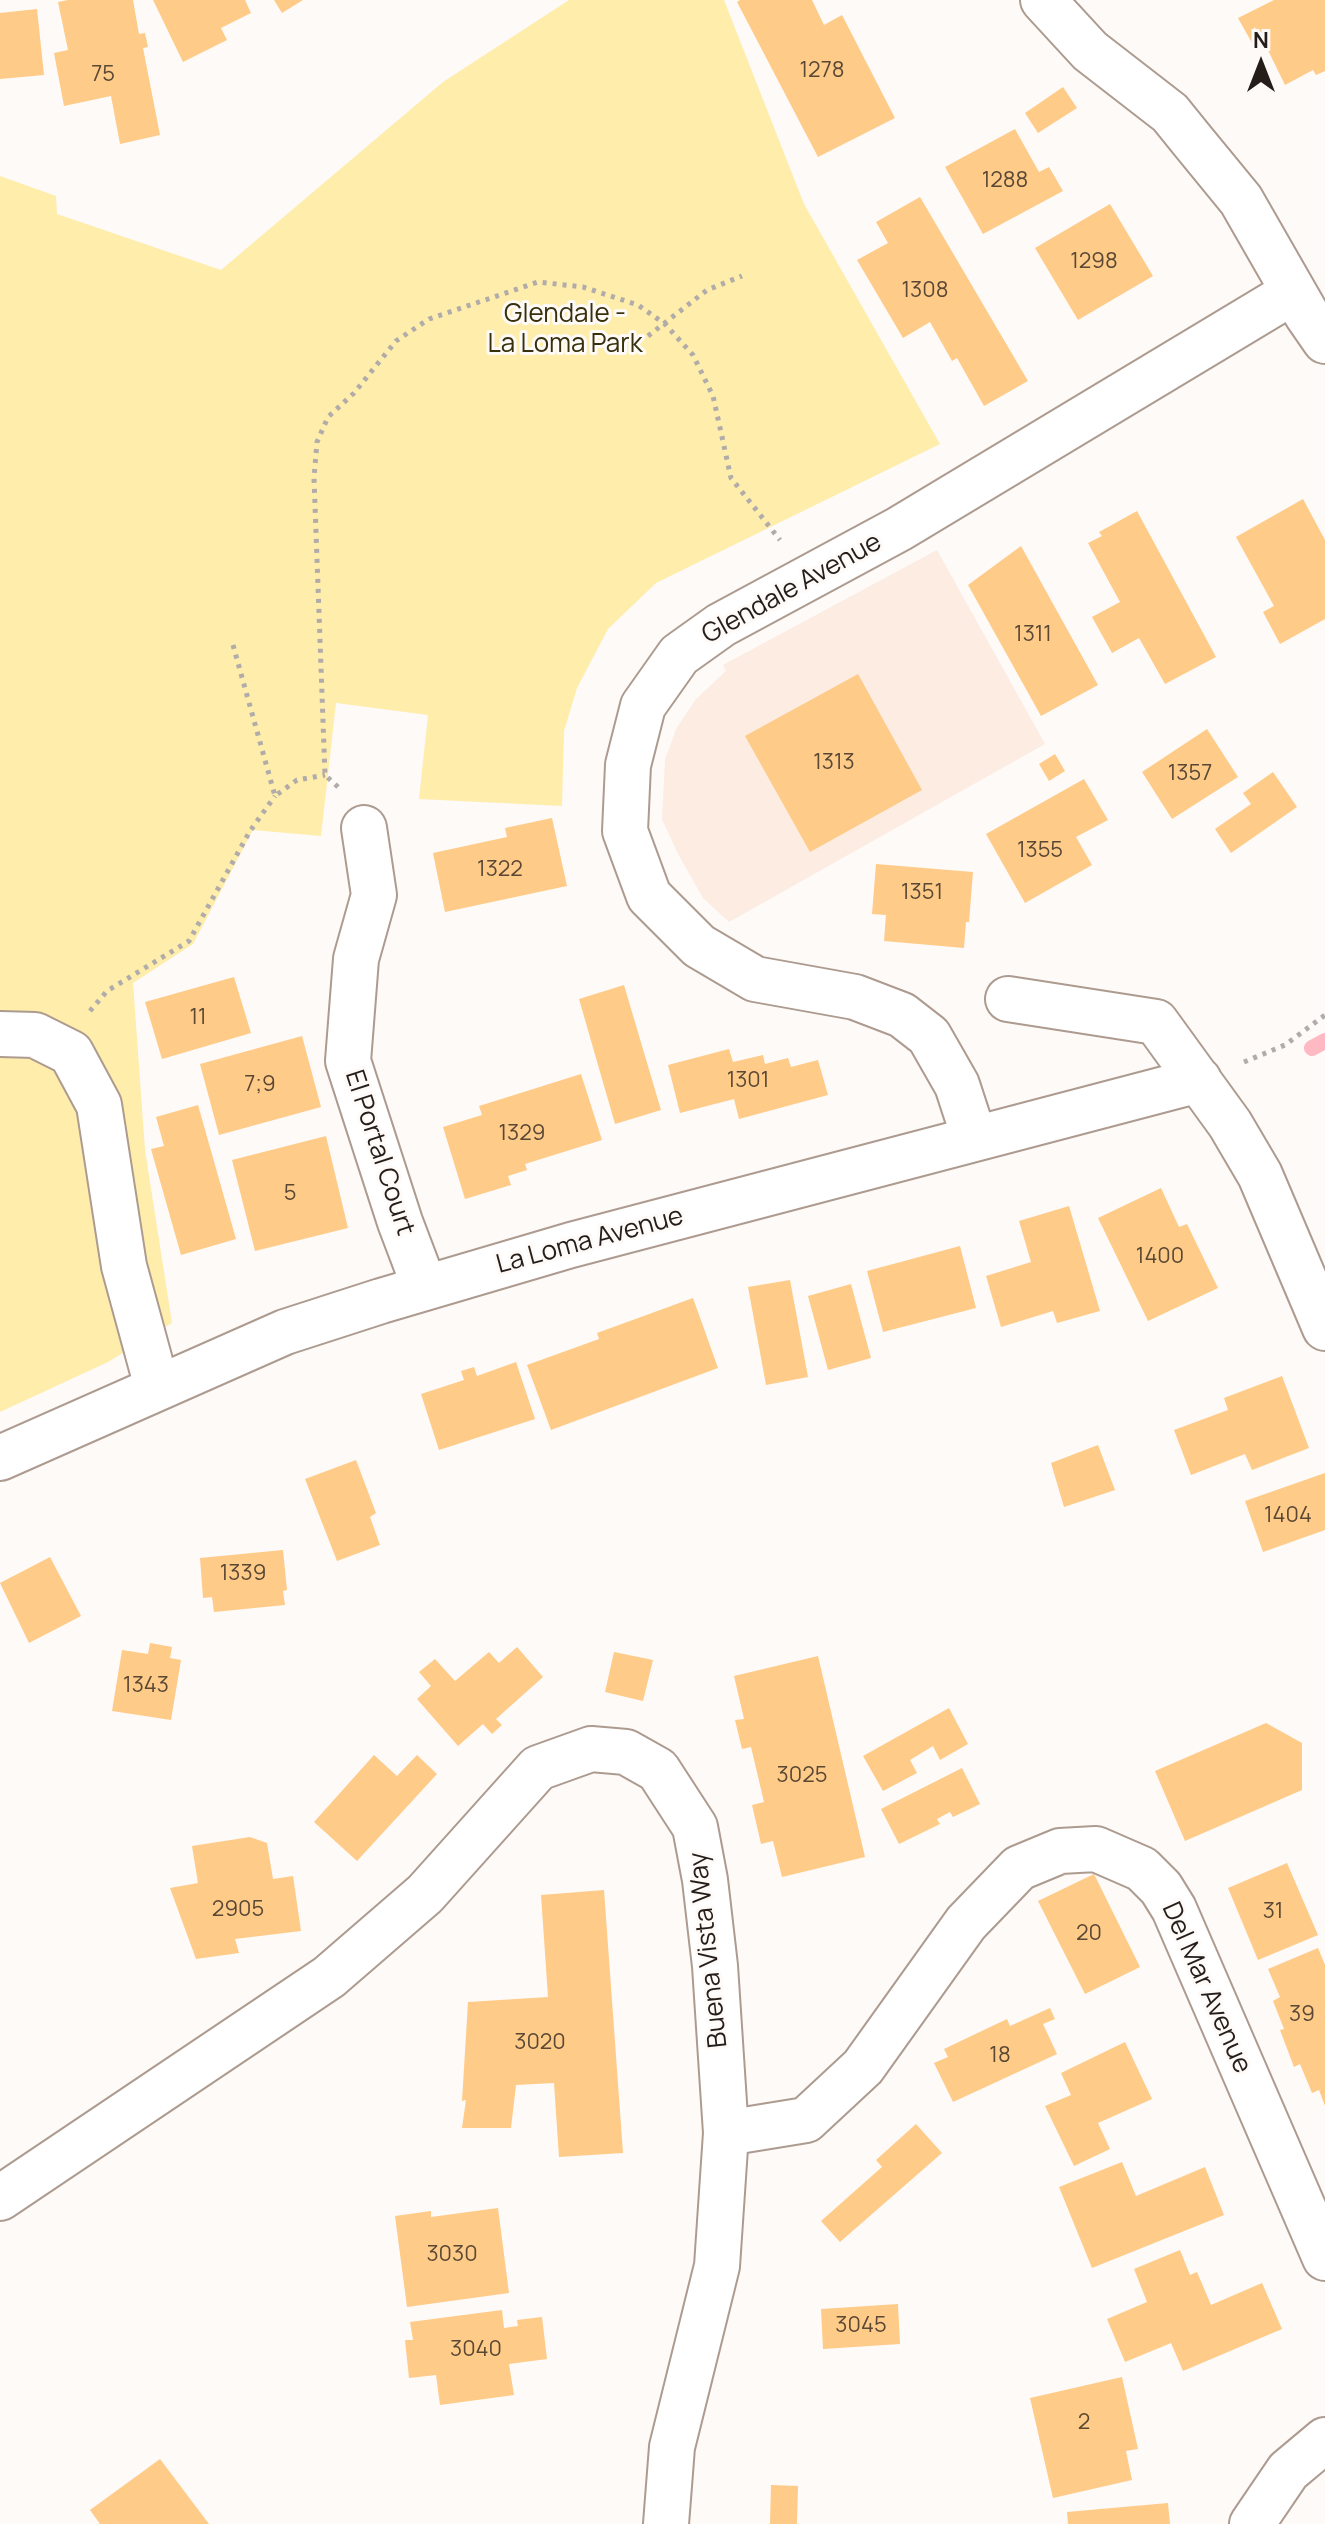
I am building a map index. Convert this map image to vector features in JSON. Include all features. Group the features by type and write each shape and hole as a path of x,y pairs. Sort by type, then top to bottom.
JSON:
{"street":[{"path":"1043,0 1090,51 1170,113 1241,200 1293,292 1325,341"},
{"name":"Glendale Avenue","path":"974,1137 957,1085 929,1036 902,1015 855,997 755,979 699,946 649,896 625,831 628,765 643,706 679,655 721,625 899,529 1293,292"},
{"name":"El Portal Court","path":"364,828 374,895 356,959 348,1061 400,1222 425,1288"},
{"path":"1008,999 1156,1022 1230,1124 1260,1175 1325,1328"},
{"path":"0,1034 35,1035 71,1053 99,1105 124,1266 157,1387"},
{"name":"La Loma Avenue","path":"0,1458 285,1332 571,1245 1199,1080"},
{"name":"Buena Vista Way","path":"0,2198 329,1977 425,1894 538,1768 591,1749 626,1752 658,1770 695,1827 715,1966 726,2133 717,2266 672,2447 666,2524"},
{"name":"Del Mar Avenue","path":"726,2133 806,2120 863,2067 966,1923 1019,1868 1060,1851 1096,1849 1142,1869 1161,1888 1174,1909 1325,2258"},
{"path":"1252,2524 1288,2471 1325,2440"}],"path":[{"path":"648,336 707,290 742,276"},
{"path":"71,1053 77,1028 107,991 189,941 250,831 275,796 297,780 325,775 314,478 317,442 328,417 354,393 396,341 429,319 538,282 583,287 638,305 665,324 693,355 713,396 731,478 808,577"},
{"path":"233,645 275,796"},
{"path":"1199,1080 1285,1045 1325,1015"}],"shaded area":[{"path":"937,550 1045,744 729,922 703,898 662,819 665,760 676,729 696,699 726,671 723,665"}],"green space":[{"name":"Glendale - La Loma Park","path":"569,0 724,0 804,204 940,444 656,583 608,629 577,688 564,731 562,806 419,799 428,715 336,703 321,836 253,830 193,944 133,983 145,1150 172,1323 108,1362 0,1412 0,176 56,196 57,214 221,270 443,82"}],"building":[{"path":"133,0 139,34 145,33 148,47 143,48 160,135 120,144 111,96 64,106 54,53 68,50 58,2"},
{"path":"153,0 245,0 251,13 221,28 227,40 183,62"},
{"path":"274,0 303,0 282,13"},
{"path":"812,0 824,25 842,15 895,118 818,157 737,2"},
{"path":"1274,0 1325,0 1325,71 1316,75 1313,70 1285,85 1262,38 1252,43 1238,18"},
{"path":"37,9 44,75 0,79 0,13"},
{"path":"1063,87 1077,108 1038,133 1025,113"},
{"path":"1015,129 1039,172 1049,167 1063,191 983,234 945,167"},
{"path":"920,197 1028,381 984,406 957,358 952,361 930,322 903,338 857,260 888,243 876,222"},
{"path":"1110,204 1153,276 1078,320 1035,248"},
{"path":"1303,499 1325,540 1325,619 1280,644 1263,612 1274,606 1236,537"},
{"path":"1137,511 1216,657 1165,684 1139,638 1112,653 1092,617 1120,602 1088,543 1102,536 1099,532"},
{"path":"1021,546 1098,685 1041,716 968,585"},
{"path":"858,674 922,790 810,852 745,736"},
{"path":"1207,729 1238,777 1172,819 1142,772"},
{"path":"1055,754 1065,771 1049,781 1039,764"},
{"path":"1273,772 1297,807 1231,853 1215,829 1251,804 1243,793"},
{"path":"1084,779 1108,820 1076,837 1092,865 1025,903 986,834"},
{"path":"552,818 567,886 445,912 433,853 507,837 505,828"},
{"path":"876,864 973,872 964,948 884,941 886,915 872,914"},
{"path":"234,977 251,1033 162,1059 145,1002"},
{"path":"624,985 661,1110 615,1124 579,999"},
{"path":"302,1036 321,1107 219,1135 200,1064"},
{"path":"729,1049 733,1062 763,1055 765,1064 788,1058 791,1067 818,1060 828,1095 739,1119 734,1099 680,1113 668,1065"},
{"path":"581,1074 602,1140 525,1164 527,1170 508,1176 511,1185 465,1199 443,1127 482,1115 479,1106"},
{"path":"198,1105 236,1239 181,1255 151,1149 164,1146 156,1117"},
{"path":"326,1136 348,1228 255,1251 232,1160"},
{"path":"1161,1188 1179,1227 1187,1224 1218,1288 1148,1321 1098,1218"},
{"path":"1069,1206 1100,1311 1057,1323 1053,1311 1001,1327 986,1276 1031,1262 1019,1221"},
{"path":"960,1246 976,1308 883,1332 867,1271"},
{"path":"790,1280 808,1377 766,1385 748,1287"},
{"path":"851,1284 871,1358 828,1370 808,1296"},
{"path":"693,1298 718,1368 551,1430 527,1365 599,1339 597,1333"},
{"path":"516,1362 535,1419 439,1450 421,1394 464,1380 461,1371 474,1367 477,1376"},
{"path":"1282,1376 1309,1448 1252,1470 1245,1454 1191,1475 1174,1430 1228,1410 1224,1398"},
{"path":"1098,1445 1115,1490 1064,1507 1051,1463"},
{"path":"356,1460 376,1513 370,1517 380,1545 337,1561 305,1479"},
{"path":"1325,1473 1325,1530 1263,1552 1245,1501"},
{"path":"283,1550 287,1590 283,1591 285,1605 214,1612 212,1597 203,1598 200,1558"},
{"path":"50,1557 81,1616 29,1643 0,1583"},
{"path":"150,1643 172,1647 170,1658 181,1660 171,1720 112,1711 122,1650 148,1654"},
{"path":"517,1647 543,1677 496,1719 502,1725 492,1734 483,1724 458,1746 417,1699 431,1686 419,1672 435,1659 455,1681 489,1652 499,1663"},
{"path":"614,1652 653,1660 643,1701 605,1692"},
{"path":"818,1656 865,1857 782,1877 773,1841 761,1844 752,1805 764,1802 751,1747 742,1749 735,1720 744,1719 734,1676"},
{"path":"949,1708 968,1744 940,1760 933,1746 910,1760 917,1773 883,1791 863,1756"},
{"path":"1266,1723 1302,1743 1302,1790 1185,1841 1155,1771"},
{"path":"374,1755 397,1776 417,1755 437,1774 357,1861 314,1822"},
{"path":"962,1768 980,1804 953,1817 950,1812 937,1819 940,1824 899,1844 881,1809"},
{"path":"250,1837 267,1843 273,1879 293,1876 301,1931 235,1939 239,1953 196,1959 170,1888 198,1883 192,1846"},
{"path":"1287,1863 1318,1935 1258,1960 1228,1888"},
{"path":"1094,1874 1140,1967 1085,1994 1038,1901"},
{"path":"604,1890 623,2153 559,2157 554,2083 516,2085 511,2128 462,2128 466,2100 462,2101 468,2002 548,1997 541,1895"},
{"path":"1318,1948 1325,1965 1325,2106 1319,2090 1312,2093 1300,2064 1294,2067 1273,2001 1280,1997 1268,1969"},
{"path":"1050,2008 1055,2019 1043,2024 1057,2054 953,2102 934,2063 948,2057 944,2049 1007,2019 1010,2026"},
{"path":"1125,2042 1152,2099 1098,2123 1110,2149 1074,2166 1045,2106 1071,2095 1061,2073"},
{"path":"916,2124 942,2153 840,2242 821,2221 882,2167 876,2160"},
{"path":"1122,2162 1136,2196 1205,2167 1224,2215 1092,2268 1059,2187"},
{"path":"498,2208 509,2293 407,2307 395,2216 431,2211 431,2217"},
{"path":"1180,2250 1190,2275 1197,2272 1211,2305 1262,2283 1282,2329 1183,2371 1171,2343 1125,2362 1107,2319 1147,2302 1134,2269"},
{"path":"898,2304 900,2344 823,2349 821,2309"},
{"path":"502,2310 504,2328 518,2326 517,2320 542,2317 547,2359 509,2364 514,2395 440,2405 436,2375 409,2378 405,2340 413,2340 410,2322"},
{"path":"1122,2377 1138,2449 1126,2451 1132,2480 1053,2498 1030,2398"},
{"path":"160,2459 209,2524 100,2524 90,2510"},
{"path":"771,2485 798,2486 797,2524 770,2524"},
{"path":"1168,2503 1170,2524 1068,2524 1067,2512"}],"waterway":[{"path":"1312,1048 1325,1041"}]}
